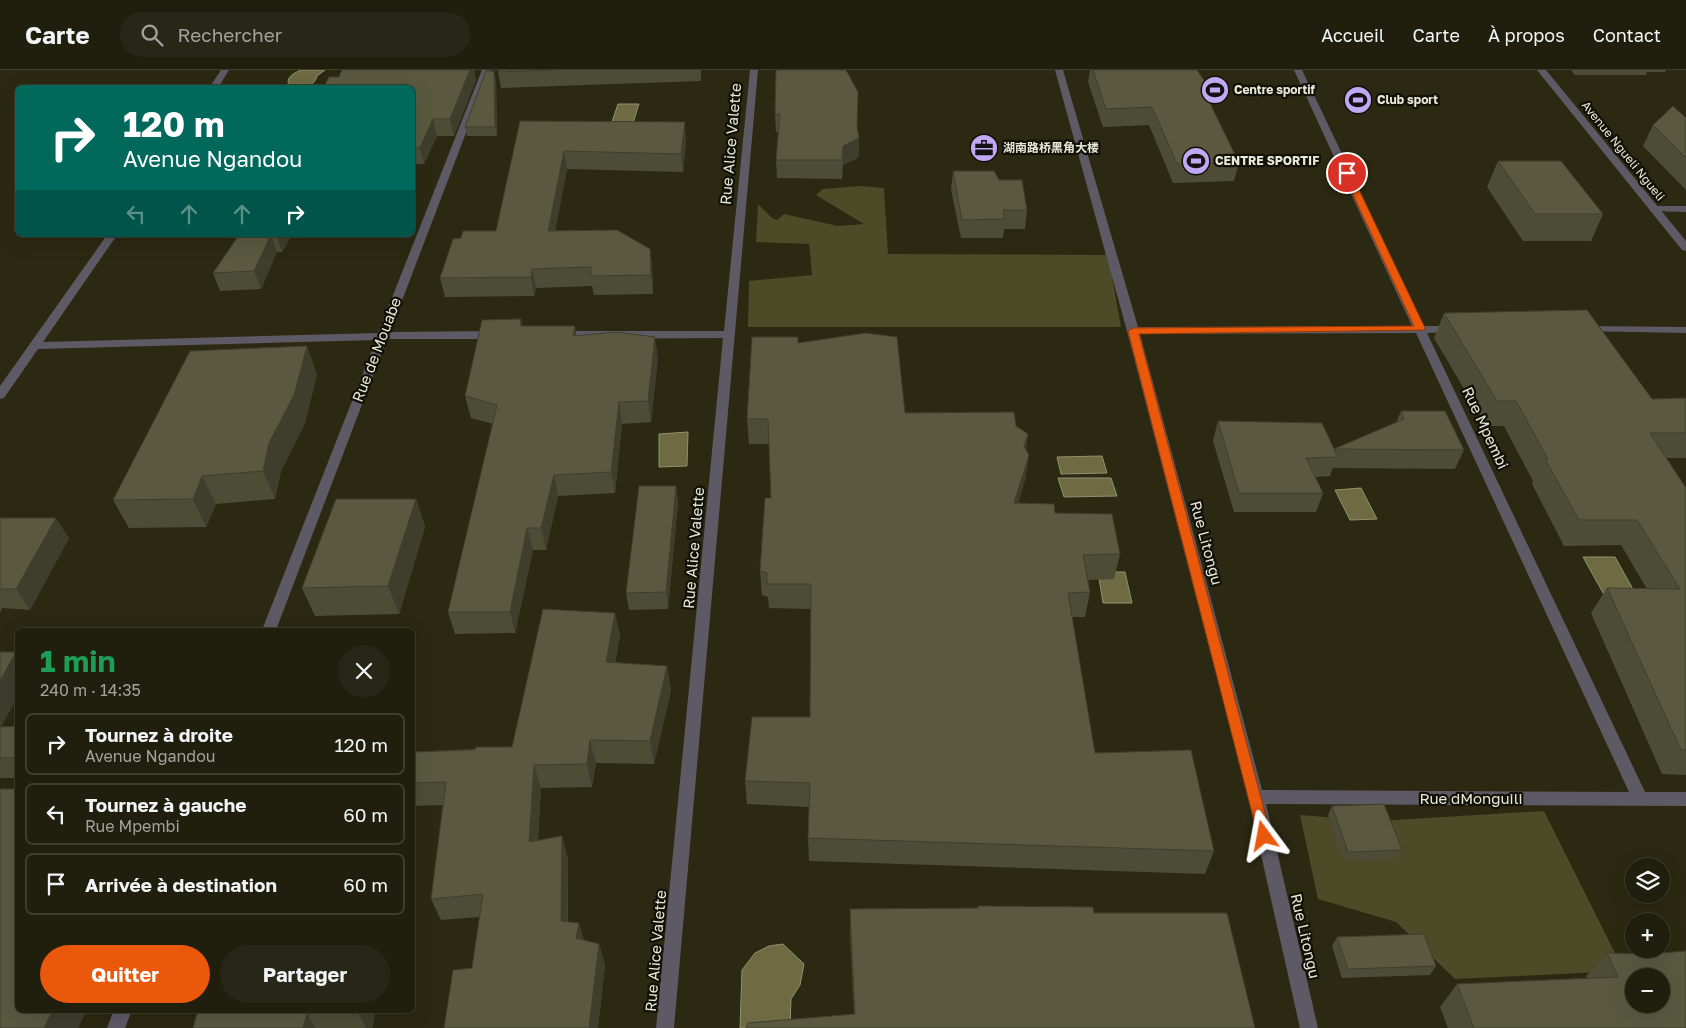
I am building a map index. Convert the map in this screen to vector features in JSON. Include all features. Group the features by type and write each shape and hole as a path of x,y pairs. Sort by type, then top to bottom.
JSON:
{"street":[{"path":"215,85 225,70"},
{"name":"Rue de Mouabe","path":"270,628 486,70"},
{"name":"Rue Alice Valette","path":"665,1028 754,70"},
{"name":"Rue Litongu","path":"1059,70 1133,331 1256,797 1309,1028"},
{"name":"Rue Mpembi","path":"1298,70 1641,800"},
{"name":"Avenue Ngueli Ngueli","path":"1541,70 1686,248"},
{"path":"1654,209 1686,209"},
{"path":"0,395 111,237"},
{"path":"1133,331 1470,329"},
{"path":"1568,329 1686,330"},
{"path":"551,335 730,334"},
{"path":"34,346 382,336 511,335"},
{"name":"Rue dMonguili","path":"1256,797 1686,799"},
{"path":"116,1028 122,1013"}],"shaded area":[{"path":"301,70 325,70 310,85 292,85 288,83 288,80 294,73"},
{"path":"618,104 639,104 633,123 612,122"},
{"path":"860,186 884,188 888,254 1108,255 1121,327 748,327 749,281 812,275 809,244 756,242 758,204 772,218 777,220 784,214 838,226 864,224 816,195 823,189"},
{"path":"688,432 687,466 659,467 659,434"},
{"path":"1102,456 1107,473 1061,474 1057,457"},
{"path":"1058,478 1111,478 1117,496 1064,497"},
{"path":"1361,488 1377,519 1350,520 1335,490"},
{"path":"1583,557 1615,557 1639,600 1607,600"},
{"path":"1098,572 1125,572 1132,603 1103,603"},
{"path":"1544,811 1624,971 1455,979 1396,922 1318,899 1300,815 1377,821"},
{"path":"783,944 804,964 800,985 791,999 790,1028 740,1028 742,970 755,953 769,946"}],"building":[{"path":"342,70 470,70 450,119 433,119 420,148 415,148 415,85 325,85 329,77 339,77"},
{"path":"499,70 555,70 498,72"},
{"path":"776,70 846,70 858,92 857,126 859,138 843,146 842,160 776,160 780,114 775,114"},
{"path":"1093,70 1197,70 1214,95 1206,95 1239,163 1177,164 1152,107 1106,109"},
{"path":"486,71 494,71 495,127 465,127"},
{"path":"1673,106 1686,118 1686,158 1653,125"},
{"path":"520,121 685,122 681,154 564,151 548,231 617,230 650,249 651,275 591,276 591,267 532,269 531,277 440,278 453,239 461,238 463,231 496,231"},
{"path":"1498,161 1561,161 1603,214 1535,214"},
{"path":"953,171 994,171 999,180 1022,180 1027,210 1003,210 1005,219 962,220"},
{"path":"238,237 270,237 254,271 213,273"},
{"path":"1587,310 1652,399 1686,398 1686,433 1650,433 1686,488 1686,750 1681,750 1607,588 1680,589 1637,520 1579,520 1545,459 1548,459 1516,401 1497,401 1444,313"},
{"path":"521,319 520,326 575,326 573,336 616,332 655,337 648,401 619,402 611,472 554,475 541,528 527,528 510,612 448,612 497,405 465,396 482,320"},
{"path":"865,333 897,337 905,413 1014,412 1016,426 1028,434 1024,446 1029,455 1014,503 1054,504 1055,513 1112,514 1120,554 1083,555 1090,592 1068,593 1095,753 1191,750 1214,851 808,838 810,783 745,781 752,717 810,717 811,584 767,584 767,573 760,571 765,498 771,498 768,419 747,419 752,337 798,337 798,343"},
{"path":"307,346 294,395 269,443 263,471 202,476 193,499 113,500 190,351"},
{"path":"1401,411 1445,411 1464,450 1334,449 1404,419"},
{"path":"1218,421 1322,423 1337,457 1306,458 1323,493 1239,493"},
{"path":"639,486 676,486 666,592 626,593"},
{"path":"336,499 416,499 388,586 302,588"},
{"path":"0,518 56,518 16,589 0,589"},
{"path":"543,609 615,613 606,662 667,666 650,741 590,740 587,764 534,765 529,842 562,836 561,921 579,923 576,938 599,944 589,1028 444,1028 453,970 472,968 483,894 431,899 446,782 415,783 415,752 475,750 476,747 512,747"},
{"path":"0,652 15,652 15,654 0,681"},
{"path":"15,726 15,758 0,758 0,727"},
{"path":"0,789 15,789 15,1013 52,1013 44,1028 0,1028"},
{"path":"1384,804 1402,850 1348,852 1332,806"},
{"path":"978,906 1093,907 1094,913 1227,913 1255,1028 746,1028 748,1023 855,1014 850,909 978,908"},
{"path":"1424,934 1436,966 1348,969 1337,937"},
{"path":"1686,951 1686,1028 1474,1028 1457,984 1618,977 1607,953 1625,953 1625,958 1670,958 1670,952"},
{"path":"197,1013 319,1013 307,1014 303,1028 193,1028"}],"place":[{"name":"Centre sportif","path":"1215,90"},
{"name":"Club sport","path":"1358,100"},
{"name":"湖南路桥黑角大楼","path":"984,148"},
{"name":"CENTRE SPORTIF","path":"1196,161"}],"route":[{"path":"1264,836 1256,797 1133,331 1420,328 1347,173"}]}
